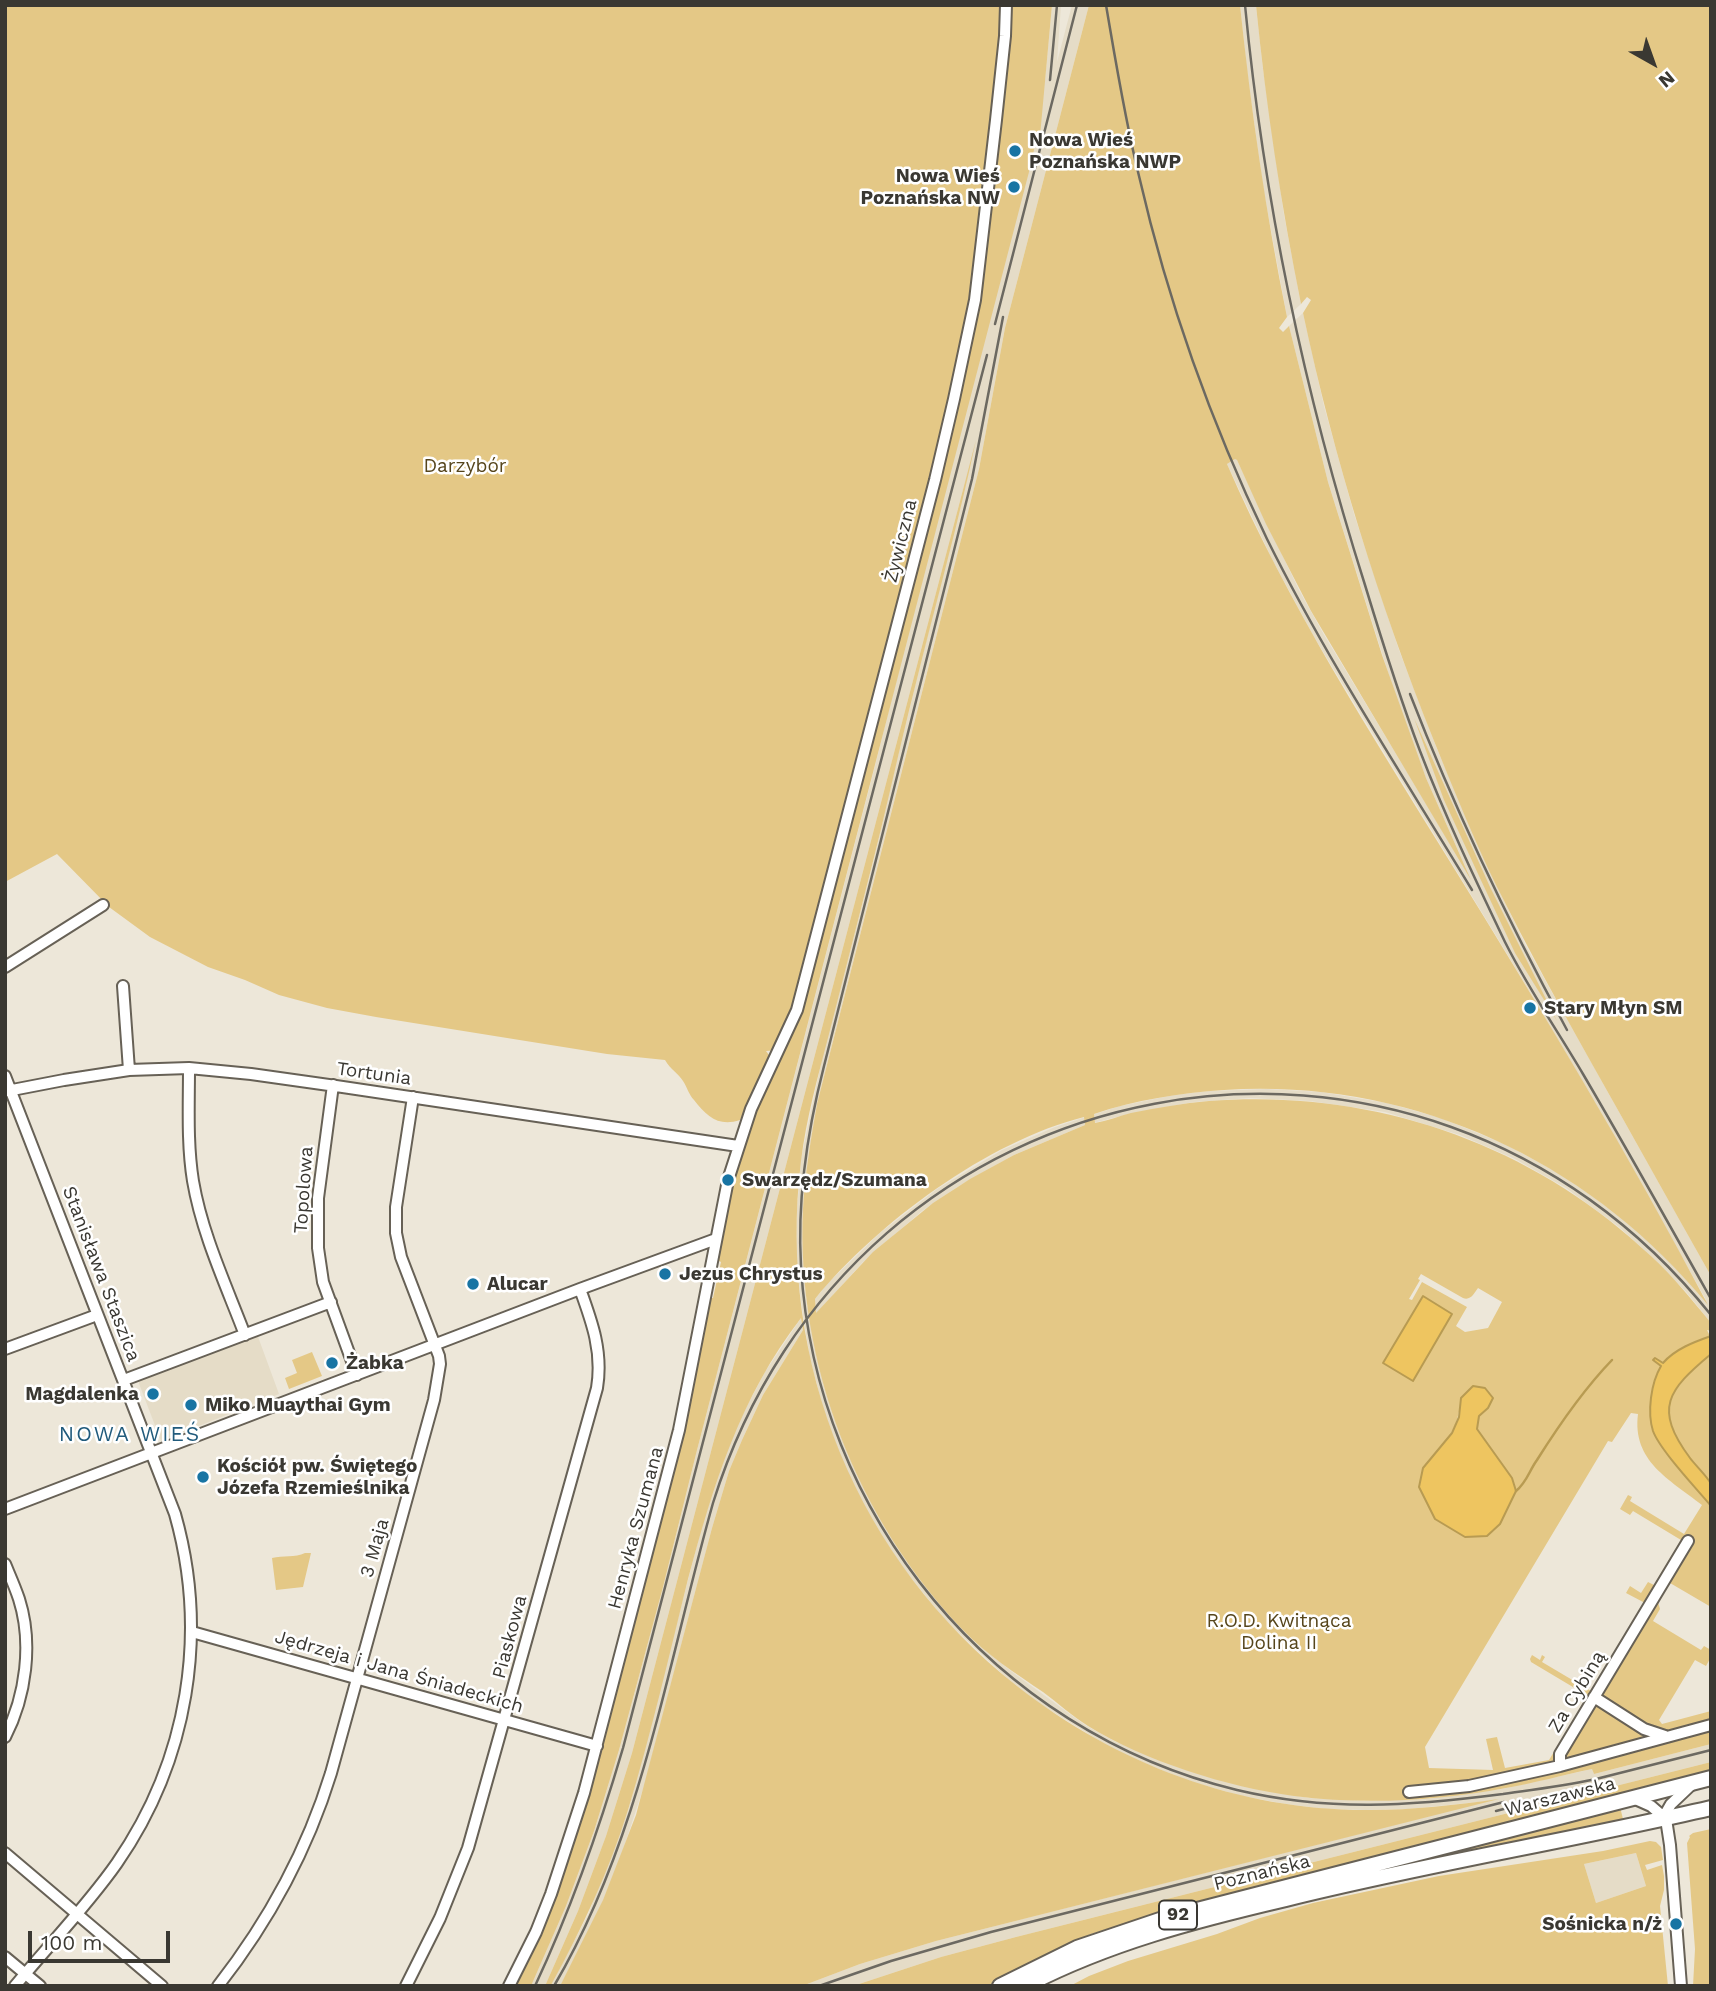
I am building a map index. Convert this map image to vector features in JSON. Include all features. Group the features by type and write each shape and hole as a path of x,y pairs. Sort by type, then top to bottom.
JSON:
{"main road":[{"name":"Warszawska","path":"1421,1860 1711,1778"},
{"name":"Warszawska","path":"1421,1860 1666,1819 1711,1808"},
{"name":"Poznańska","path":"1000,1986 1077,1948 1139,1926 1208,1906 1421,1860"},
{"name":"Poznańska","path":"1025,1986 1079,1960 1158,1932 1332,1887 1421,1860"}],"street":[{"name":"Żywiczna","path":"767,1072 788,1032 800,1000 954,399 981,256 1006,5"},
{"path":"5,967 103,905"},
{"path":"123,986 129,1070"},
{"path":"189,1068 190,1160 195,1191 245,1335"},
{"name":"Tortunia","path":"8,1091 129,1070 189,1068 333,1085 738,1146"},
{"name":"Henryka Szumana","path":"509,1986 536,1932 551,1894 573,1831 597,1746 679,1430 726,1190 748,1117 767,1072"},
{"name":"Stanisława Staszica","path":"5,1076 8,1091 175,1514 189,1583 192,1632 188,1678 179,1728 156,1795 120,1859 15,1986"},
{"name":"Topolowa","path":"333,1085 322,1160 316,1231 323,1282 356,1375"},
{"name":"3 Maja","path":"218,1986 254,1937 300,1854 325,1793 431,1412 440,1364 401,1257 395,1220 414,1097"},
{"path":"5,1509 716,1239"},
{"name":"Piaskowa","path":"406,1986 430,1942 468,1848 599,1380 600,1355 591,1318 580,1289"},
{"path":"124,1380 331,1302"},
{"path":"5,1349 97,1315"},
{"name":"Za Cybiną","path":"1560,1766 1560,1754 1688,1541"},
{"path":"5,1564 20,1602 26,1653 22,1686 5,1737"},
{"name":"Jędrzeja i Jana Śniadeckich","path":"192,1632 597,1746"},
{"path":"1594,1697 1644,1729 1666,1737"},
{"path":"1409,1792 1469,1786 1560,1766 1711,1725"},
{"path":"1681,1986 1666,1819 1667,1811 1674,1800 1693,1783"},
{"path":"1633,1798 1651,1806 1666,1819"},
{"path":"5,1868 9,1856 162,1986"},
{"path":"5,1956 40,1986"}],"shaded area":[{"path":"1052,5 1061,5 1057,62 1072,5 1089,5 1005,328 979,469 817,1104 803,1209 807,1306 905,1558 975,1642 1085,1725 1116,1742 1177,1766 1244,1786 1309,1798 1363,1801 1427,1799 1502,1789 1592,1769 1594,1774 1711,1744 1711,1762 1016,1937 941,1957 853,1986 802,1986 860,1964 936,1941 1488,1801 1366,1810 1286,1804 1242,1796 1192,1782 1113,1749 1037,1702 945,1620 899,1563 863,1504 841,1458 824,1411 810,1359 802,1308 796,1257 801,1159 823,1054 874,859 970,463 632,1753 606,1836 578,1911 545,1986 531,1986 566,1906 594,1831 663,1587 875,766 1045,80"},
{"path":"1240,5 1256,5 1284,215 1301,304 1287,317 1263,187"},
{"path":"1303,313 1324,406 1354,514 1399,650 1437,749 1526,946 1711,1276 1711,1323 1687,1293 1619,1227 1566,1188 1515,1159 1460,1135 1385,1112 1310,1101 1250,1098 1194,1102 1129,1114 1085,1125 1014,1155 959,1186 922,1211 863,1262 816,1314 815,1299 881,1232 937,1189 1002,1150 1055,1127 1120,1106 1174,1095 1267,1089 1321,1092 1387,1103 1441,1118 1507,1145 1562,1175 1615,1212 1651,1242 1706,1300 1600,1111 1509,957 1314,637 1273,561 1227,464 1237,460 1299,590 1323,633 1468,873 1404,723 1328,482 1289,326"},
{"path":"1423,1296 1452,1314 1413,1381 1383,1363"},
{"path":"801,1318 803,1330 763,1395 729,1471 645,1783 618,1865 596,1917 560,1986 550,1986 588,1915 628,1811 703,1522 727,1451 738,1423 765,1372"},
{"path":"257,1334 279,1394 161,1441 138,1381"},
{"path":"1711,1336 1711,1354 1684,1378 1670,1401 1669,1413 1679,1441 1711,1484 1711,1506 1657,1439 1651,1423 1650,1407 1661,1366 1653,1360 1655,1358 1663,1363 1679,1350"},
{"path":"1473,1386 1485,1388 1493,1398 1488,1408 1479,1416 1477,1429 1512,1478 1516,1491 1500,1524 1487,1536 1465,1537 1435,1519 1419,1487 1423,1468 1452,1433 1459,1417 1461,1398"},
{"path":"1636,1853 1646,1886 1596,1903 1584,1864"}],"green space":[{"name":"Darzybór","path":"5,5 1052,5 1040,136 1037,136 663,1587 594,1831 566,1906 531,1986 514,1986 556,1892 575,1838 676,1464 710,1298 713,1298 721,1262 717,1260 738,1160 756,1109 794,1029 975,300 804,984 779,1050 766,1051 769,1055 740,1120 726,1122 709,1116 692,1098 681,1078 665,1060 607,1054 376,1017 279,995 208,967 150,937 109,907 57,854 5,882"},
{"name":"R.O.D. Kwitnąca Dolina II","path":"1089,5 1240,5 1260,162 1287,317 1279,328 1283,332 1289,326 1328,482 1382,655 1426,778 1471,880 1311,611 1266,524 1237,460 1227,464 1277,568 1332,669 1584,1083 1708,1305 1661,1254 1609,1209 1552,1170 1492,1139 1428,1115 1362,1098 1294,1090 1224,1090 1174,1095 1125,1105 1094,1114 1095,1123 1180,1104 1270,1099 1330,1104 1389,1115 1446,1131 1502,1154 1555,1182 1605,1216 1659,1264 1711,1323 1711,1331 1707,1330 1710,1336 1678,1350 1663,1363 1655,1358 1654,1361 1661,1366 1656,1379 1653,1432 1711,1506 1711,1607 1670,1583 1658,1602 1660,1609 1653,1621 1701,1650 1704,1646 1711,1650 1711,1657 1706,1666 1695,1660 1659,1720 1662,1724 1711,1711 1711,1744 1594,1774 1592,1769 1506,1788 1427,1799 1374,1801 1294,1796 1187,1771 1110,1739 1082,1722 982,1648 926,1587 893,1540 864,1489 841,1436 823,1381 810,1324 804,1267 803,1209 807,1169 817,1104 979,469 1005,328","holes":["1084,1117 1085,1125 1014,1155 933,1203 873,1252 816,1313 815,1299 840,1270 902,1214 973,1165 1047,1129","1421,1274 1466,1299 1478,1288 1502,1302 1488,1328 1465,1332 1456,1326 1467,1307 1422,1282 1412,1300 1409,1299 1420,1280 1418,1279","1461,1398 1488,1408 1479,1416 1477,1429 1512,1478 1423,1468 1449,1437","1631,1413 1638,1414 1638,1430 1647,1457 1666,1477 1702,1505 1684,1534 1630,1501 1632,1497 1628,1495 1620,1509 1630,1515 1633,1511 1681,1540 1654,1585 1648,1582 1641,1593 1630,1586 1626,1593 1645,1603 1591,1691 1542,1662 1545,1657 1542,1655 1540,1660 1532,1655 1531,1662 1588,1696 1549,1760 1505,1768 1497,1737 1486,1739 1493,1770 1429,1768 1425,1747 1608,1441 1612,1442"]},
{"path":"1256,5 1711,5 1711,1276 1567,1020 1497,887 1472,833 1395,636 1360,530 1315,368 1303,313 1311,300 1307,297 1301,304 1275,155"},
{"path":"976,440 813,1098 801,1161 797,1236 802,1311 816,1383 840,1452 872,1518 913,1580 961,1636 1017,1686 1096,1739 1183,1778 1228,1792 1275,1802 1322,1808 1386,1810 1499,1799 936,1941 860,1964 802,1986 560,1986 603,1900 636,1815 729,1471 763,1395 803,1330 801,1318 761,1379 731,1443 688,1579 660,1695 621,1833 573,1943 551,1985 545,1986 578,1911 606,1836 632,1753"},
{"path":"1414,718 1490,887 1557,1021 1515,953 1444,800"},
{"path":"312,1352 322,1376 289,1389 285,1378 297,1373 292,1360"},
{"path":"1711,1354 1711,1484 1682,1448 1675,1435 1670,1408 1673,1393 1682,1379"},
{"path":"311,1553 303,1587 276,1590 272,1558"},
{"path":"1711,1762 1711,1770 1617,1794 1617,1797 1194,1902 1091,1934 1026,1964 987,1986 853,1986 941,1957 1016,1937"},
{"path":"1620,1807 1624,1823 1415,1863 1414,1860"},
{"path":"1711,1829 1711,1986 1693,1986 1695,1949 1687,1843 1693,1833"},
{"path":"1650,1841 1661,1847 1663,1860 1645,1865 1647,1870 1662,1865 1664,1890 1660,1906 1668,1986 1070,1986 1128,1961 1313,1903 1439,1876 1603,1851","holes":["1636,1853 1646,1886 1596,1903 1584,1864"]}],"waterway":[{"path":"1516,1491 1572,1408 1612,1360"}],"railway":[{"path":"1050,80 1057,5"},
{"path":"995,324 1077,5"},
{"path":"1106,5 1129,134 1163,270 1177,316 1227,451 1267,539 1314,629 1472,890"},
{"path":"1245,5 1275,226 1306,371 1343,514 1412,730 1450,823 1514,959 1711,1299"},
{"path":"1003,317 972,479 824,1066 808,1140 802,1190 801,1266 814,1358 841,1445 881,1526 934,1600 996,1664 1069,1719 1149,1761 1237,1790 1305,1802 1338,1804 1435,1802 1600,1778"},
{"path":"535,1986 584,1869 623,1748 987,355"},
{"path":"1410,694 1483,865 1567,1030"},
{"path":"554,1986 584,1929 609,1871 630,1811 649,1750 713,1503 784,1351 887,1233 1013,1150 1155,1104 1303,1096 1451,1127 1590,1200 1711,1315"},
{"path":"1592,1780 1711,1750"},
{"path":"1496,1811 1561,1794"},
{"path":"819,1986 891,1961 991,1932 1504,1802"}],"place":[{"name":"Nowa Wieś Poznańska NWP","path":"1015,151"},
{"name":"Nowa Wieś Poznańska NW","path":"1014,187"},
{"name":"Stary Młyn SM","path":"1530,1008"},
{"name":"Swarzędz/Szumana","path":"728,1180"},
{"name":"Jezus Chrystus","path":"665,1274"},
{"name":"Alucar","path":"473,1284"},
{"name":"Żabka","path":"332,1363"},
{"name":"Magdalenka","path":"153,1394"},
{"name":"Miko Muaythai Gym","path":"191,1405"},
{"name":"Kościół pw. Świętego Józefa Rzemieślnika","path":"203,1477"},
{"name":"Sośnicka n/ż","path":"1676,1924"}],"district":[{"name":"NOWA WIEŚ","path":"130,1435"}]}
